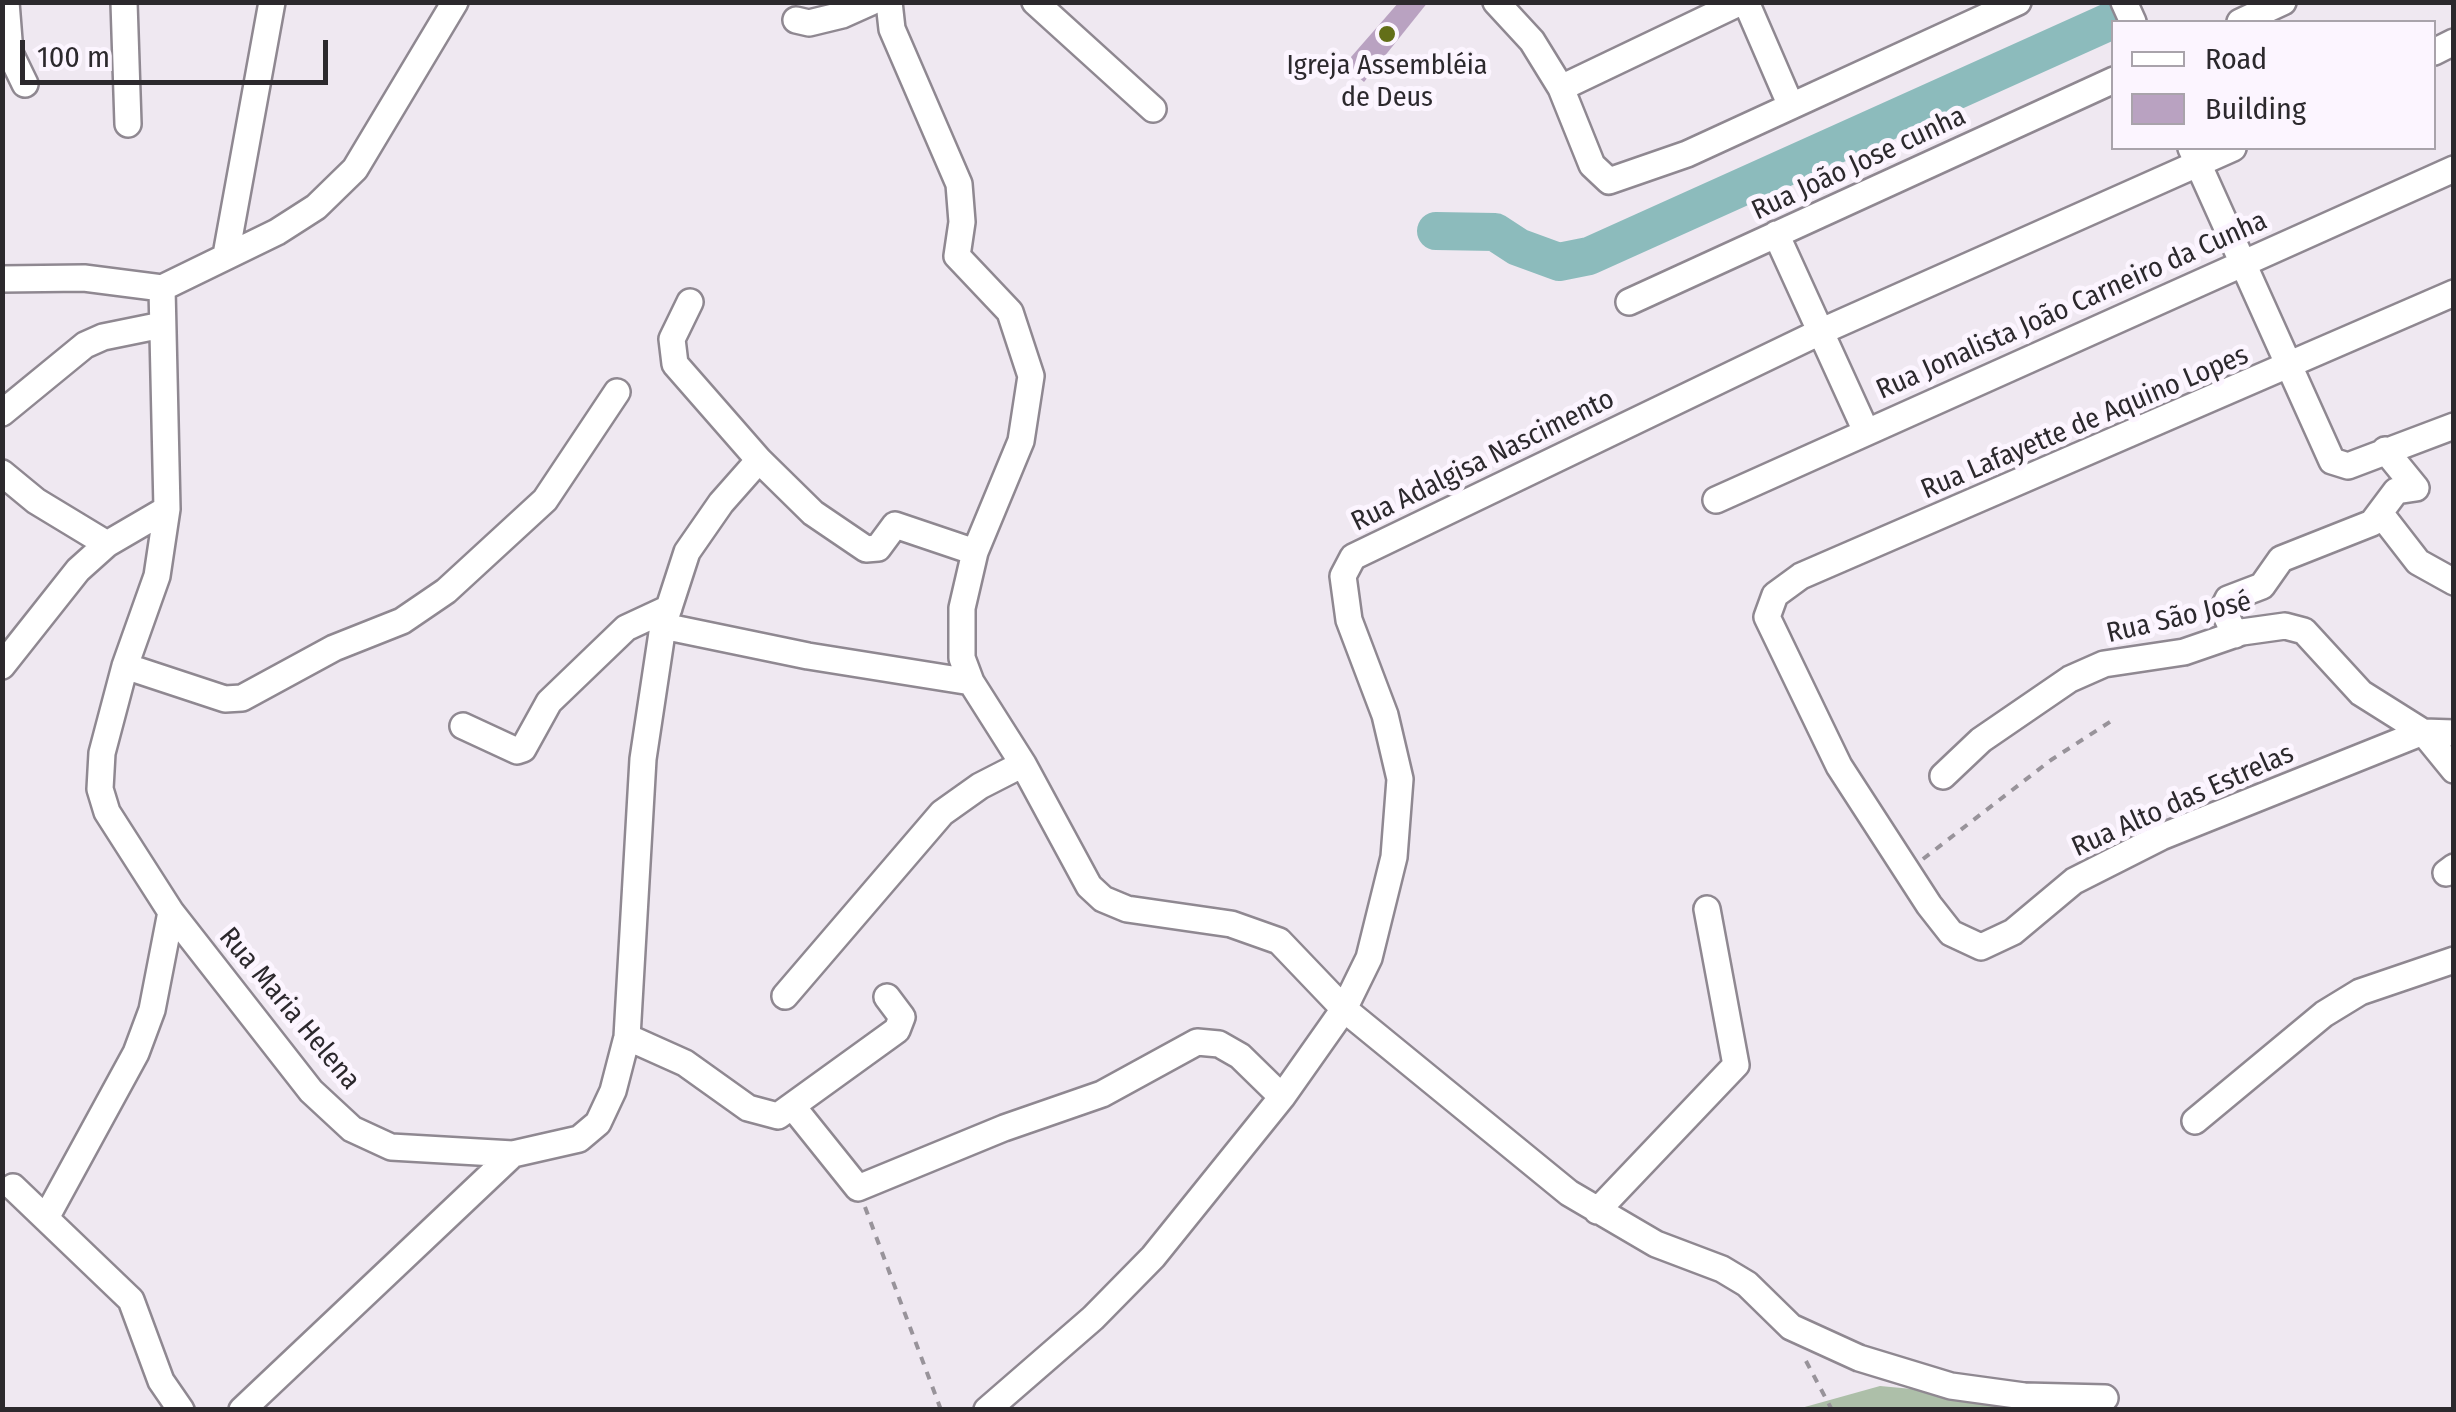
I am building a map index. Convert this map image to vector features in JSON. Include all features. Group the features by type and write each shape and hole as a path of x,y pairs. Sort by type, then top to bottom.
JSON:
{"street":[{"path":"6,2 10,53 24,84"},
{"path":"124,2 128,124"},
{"path":"226,255 272,2"},
{"path":"2,279 84,278 162,288 277,232 316,207 355,169 455,2"},
{"path":"796,20 809,23 842,15 871,2"},
{"path":"889,2 892,29 959,184 962,222 954,246 957,256 1010,312 1030,376 1021,441 975,552 960,628 962,658 971,682 1023,764 1080,876 1103,899 1126,910 1230,924 1268,934 1288,948 1344,1010 1597,1211 1656,1244 1722,1269 1747,1284 1791,1326 1859,1358 1919,1378 2024,1396 2105,1398"},
{"path":"1035,2 1153,109"},
{"path":"1496,2 1532,41 1560,88 1592,165 1609,181 1688,154 2018,2"},
{"path":"1560,88 1744,2 1791,106"},
{"path":"2244,20 2284,2"},
{"name":"Rua João Jose cunha","path":"1629,302 2111,81"},
{"name":"Rua Adalgisa Nascimento","path":"987,1410 1093,1318 1154,1258 1282,1098 1344,1010 1378,935 1394,857 1400,779 1390,729 1349,620 1343,590 1346,565 1363,548 1560,460 1820,332 2195,156 2224,150"},
{"path":"2195,156 2332,461 2343,466 2454,426"},
{"name":"Rua Jonalista João Carneiro da Cunha","path":"1716,500 1864,429 2246,264 2454,168"},
{"path":"1776,234 1864,429"},
{"name":"Rua Maria Helena","path":"162,288 166,509 157,576 125,666 102,753 100,789 126,844 172,912 311,1090 352,1128 392,1147 513,1154 564,1144 598,1123 613,1091 627,1038 643,759 666,616 687,552 700,530 759,460"},
{"name":"Rua Lafayette de Aquino Lopes","path":"1768,628 1766,618 1776,594 1801,576 2454,294"},
{"path":"690,302 672,339 675,364 759,460 814,513 866,549 878,548 896,524 975,552"},
{"path":"2,413 85,345 102,337 162,325"},
{"path":"125,666 225,699 242,698 334,648 402,621 446,590 535,510 618,392"},
{"path":"2235,635 2223,609 2228,599 2262,586 2281,560 2372,523 2396,491 2416,488 2386,450"},
{"path":"2,474 107,544"},
{"path":"2,666 46,605 107,544 166,509"},
{"path":"2380,514 2418,562 2454,582"},
{"path":"463,726 516,751 523,750 549,702 626,628 666,616 808,656 971,682"},
{"name":"Rua São José","path":"1943,776 1981,740 2070,679 2104,664 2184,652 2235,635 2285,626 2304,631 2360,693 2423,732"},
{"name":"Rua Alto das Estrelas","path":"1768,628 1839,766 1950,933 1982,946 1998,942 2074,881 2161,837 2423,732 2454,733"},
{"path":"2423,732 2454,770"},
{"path":"785,996 942,813 980,786 1023,764"},
{"path":"1597,1211 1736,1065 1707,910"},
{"path":"48,1216 136,1052 152,1010 172,912"},
{"path":"2195,1121 2336,1007 2397,977 2454,960"},
{"path":"627,1038 685,1063 761,1114 778,1116 898,1030 902,1017 888,996"},
{"path":"793,1107 858,1188 1004,1128 1102,1094 1197,1042 1219,1044 1240,1056 1282,1098"},
{"path":"242,1410 513,1154"},
{"path":"14,1187 132,1300 161,1380 181,1410"}],"path":[{"path":"1908,870 2052,760 2116,718"},
{"path":"858,1188 940,1410"},
{"path":"1791,1326 1832,1410"}],"green space":[{"path":"1880,1386 2128,1409 1794,1410"}],"building":[{"name":"Igreja Assembléia de Deus","path":"1399,2 1428,2 1364,82 1344,65"}],"waterway":[{"path":"1436,231 1495,232 1518,247 1559,262 1589,256 2111,21"}],"place":[{"name":"Igreja Assembléia de Deus","path":"1387,34"}]}
